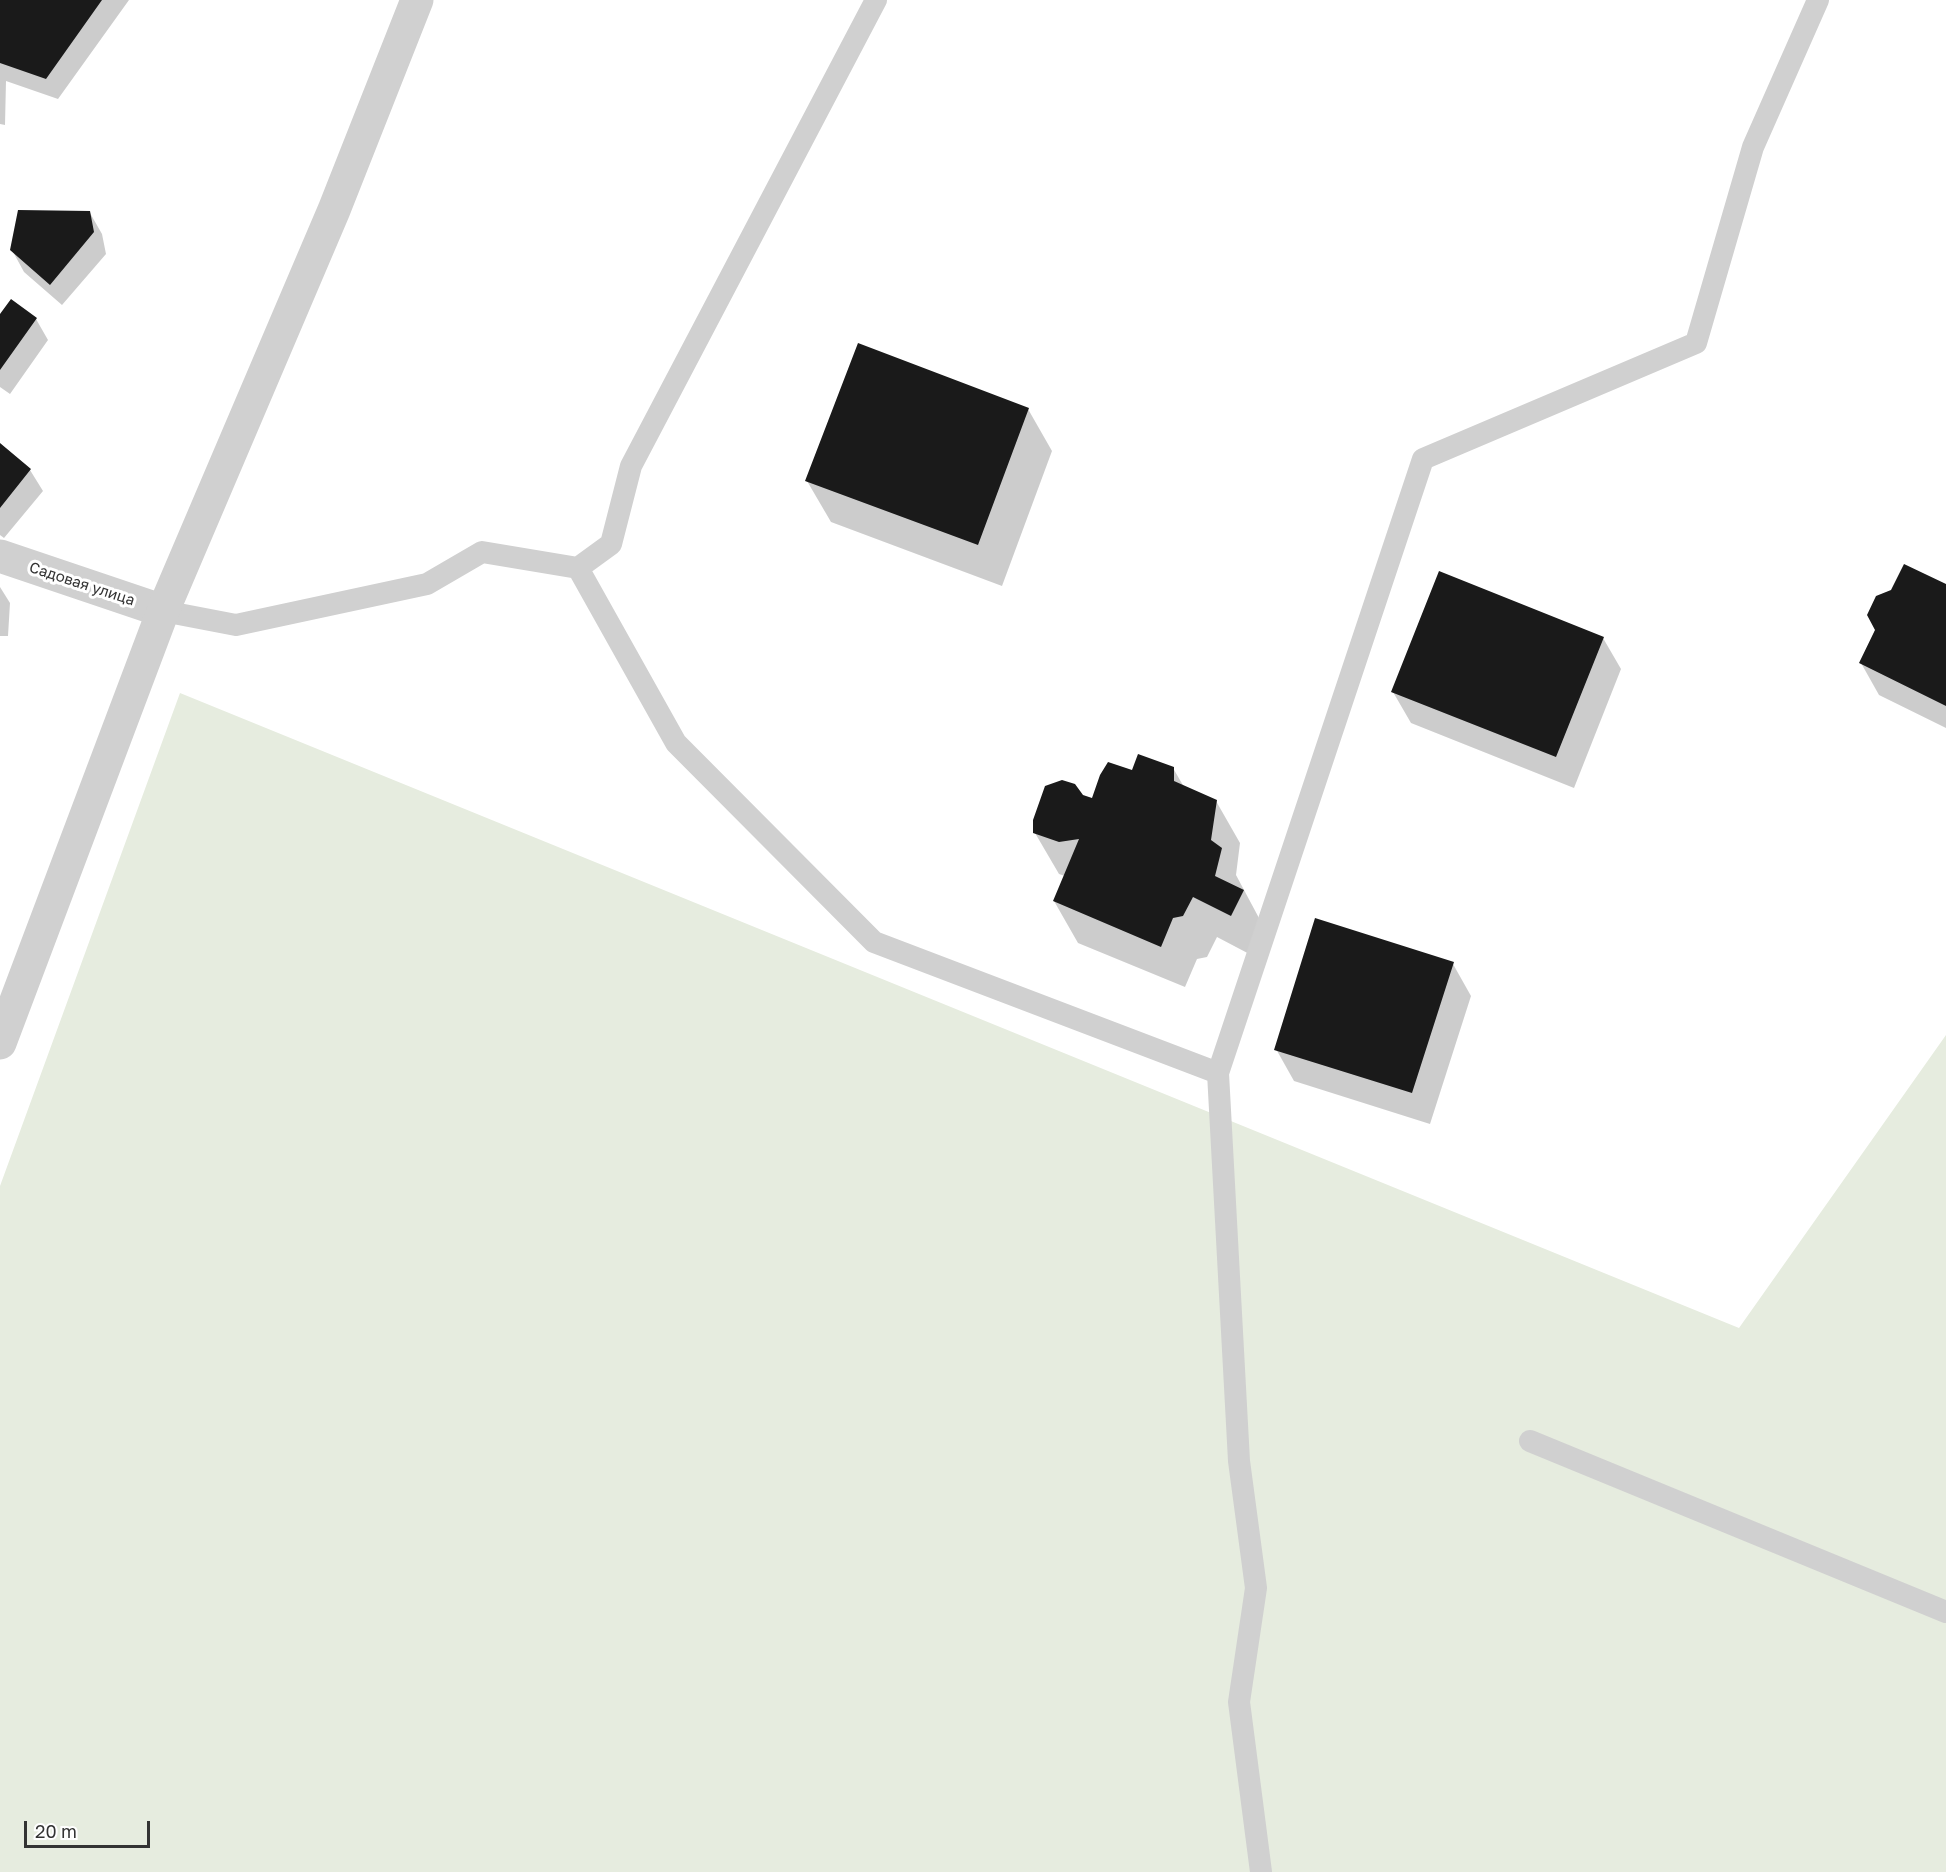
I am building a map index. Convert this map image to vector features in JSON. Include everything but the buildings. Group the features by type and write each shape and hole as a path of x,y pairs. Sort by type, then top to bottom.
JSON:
{"street":[{"path":"0,1043 163,611 334,210 417,0"},
{"name":"Садовая улица","path":"0,556 163,611"}],"lane":[{"path":"163,611 236,625 427,584 482,552 578,568 611,544 631,466 876,0"},
{"path":"1261,1872 1239,1702 1256,1588 1239,1461 1218,1073 1423,459 1696,343 1753,147 1818,0"},
{"path":"578,568 676,743 874,942 1218,1073"},
{"path":"1530,1441 1946,1612"}],"shaded area":[{"path":"180,693 1739,1328 1946,1035 1946,1872 0,1872 0,1186"}]}
